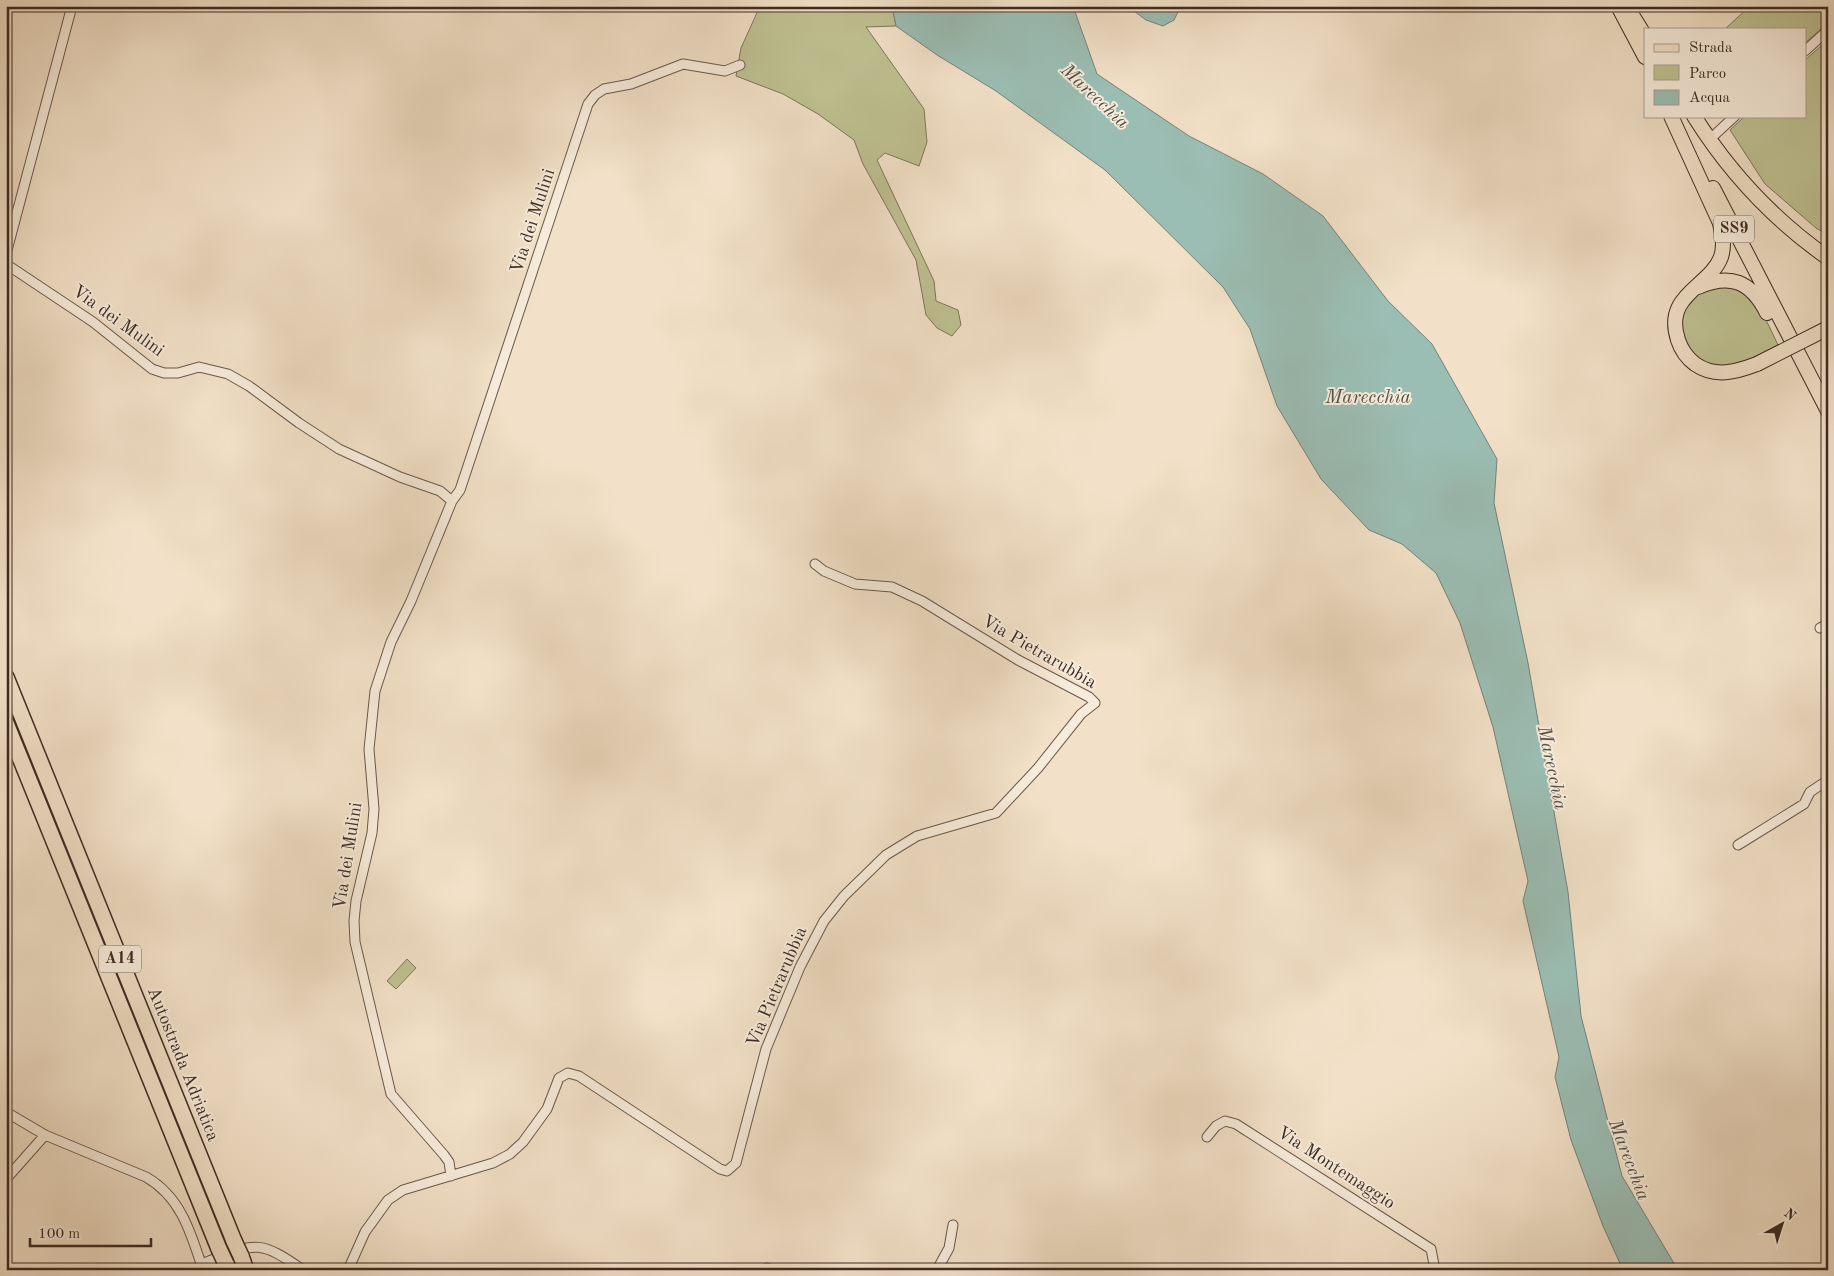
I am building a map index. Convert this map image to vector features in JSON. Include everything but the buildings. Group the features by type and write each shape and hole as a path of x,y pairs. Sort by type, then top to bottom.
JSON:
{"highway":[{"name":"Autostrada Adriatica","path":"6,677 243,1263"},
{"name":"Autostrada Adriatica","path":"6,723 227,1267"}],"main road":[{"path":"1618,6 1644,54"},
{"path":"1625,6 1644,34"},
{"path":"1671,118 1720,223 1724,242 1721,257 1712,271 1692,290 1680,306 1676,319 1676,333 1681,348 1691,361 1704,370 1720,373 1740,371 1828,328"},
{"name":"SS9","path":"1677,118 1828,411"},
{"path":"1695,118 1709,140 1735,174 1765,206 1828,258"},
{"path":"1692,290 1713,281 1728,280 1744,285 1754,292 1762,301 1818,412 1828,422"}],"street":[{"path":"6,254 72,6"},
{"path":"1806,50 1828,30"},
{"name":"Via dei Mulini","path":"451,1176 448,1162 444,1155 401,1107 389,1089 355,942 354,921 356,901 372,833 374,809 369,749 375,692 391,642 411,601 452,501 460,490 588,104 594,96 604,89 631,84 683,64 725,71 740,65"},
{"path":"1709,140 1732,118"},
{"name":"Via dei Mulini","path":"6,264 74,308 152,369 164,373 178,373 200,367 228,374 249,386 305,428 339,449 393,474 440,491 452,501"},
{"name":"Via Pietrarubbia","path":"348,1270 365,1232 388,1200 403,1190 494,1164 510,1154 523,1142 546,1109 559,1078 568,1073 579,1076 720,1169 727,1171 732,1168 736,1163 766,1048 806,953 829,914 844,896 886,855 909,840 996,813 1038,768 1071,725 1095,702 1089,697 1018,660 922,601 892,587 855,584 824,571 815,564"},
{"path":"1738,845 1804,804 1810,792 1828,780"},
{"path":"6,1112 45,1135 146,1177 159,1185 171,1196 181,1211 202,1267 254,1246 275,1250 303,1270"},
{"name":"Via Montemaggio","path":"1207,1137 1216,1126 1225,1121 1236,1124 1431,1249 1435,1270"},
{"path":"6,1179 45,1135"},
{"path":"937,1270 949,1248 953,1225"}],"green space":[{"path":"760,6 892,6 896,26 866,27 924,109 927,142 919,166 885,153 877,160 934,281 936,301 958,310 961,325 952,336 937,328 926,315 916,260 863,164 854,140 818,114 783,94 736,76 741,48"},
{"path":"1750,6 1819,6 1828,14 1828,23 1806,42 1806,28 1726,28"},
{"path":"1828,40 1828,235 1816,228 1765,184 1730,130 1743,118 1806,118 1806,59"},
{"path":"1714,285 1741,288 1756,299 1778,345 1739,364 1725,366 1708,363 1695,356 1686,345 1682,333 1682,319 1688,306 1698,294"},
{"path":"407,959 416,968 396,989 387,981"}],"water":[{"name":"Marecchia","path":"892,6 1073,6 1097,74 1189,136 1263,174 1323,216 1388,301 1432,344 1497,459 1494,503 1528,663 1568,892 1581,1016 1622,1176 1678,1270 1623,1270 1603,1226 1571,1140 1555,1077 1559,1057 1523,901 1528,881 1493,727 1460,623 1436,573 1402,544 1369,530 1321,479 1277,406 1250,329 1223,287 1105,170 996,91 937,55 896,26"},
{"path":"1127,6 1181,6 1174,20 1163,26 1146,20"}]}
